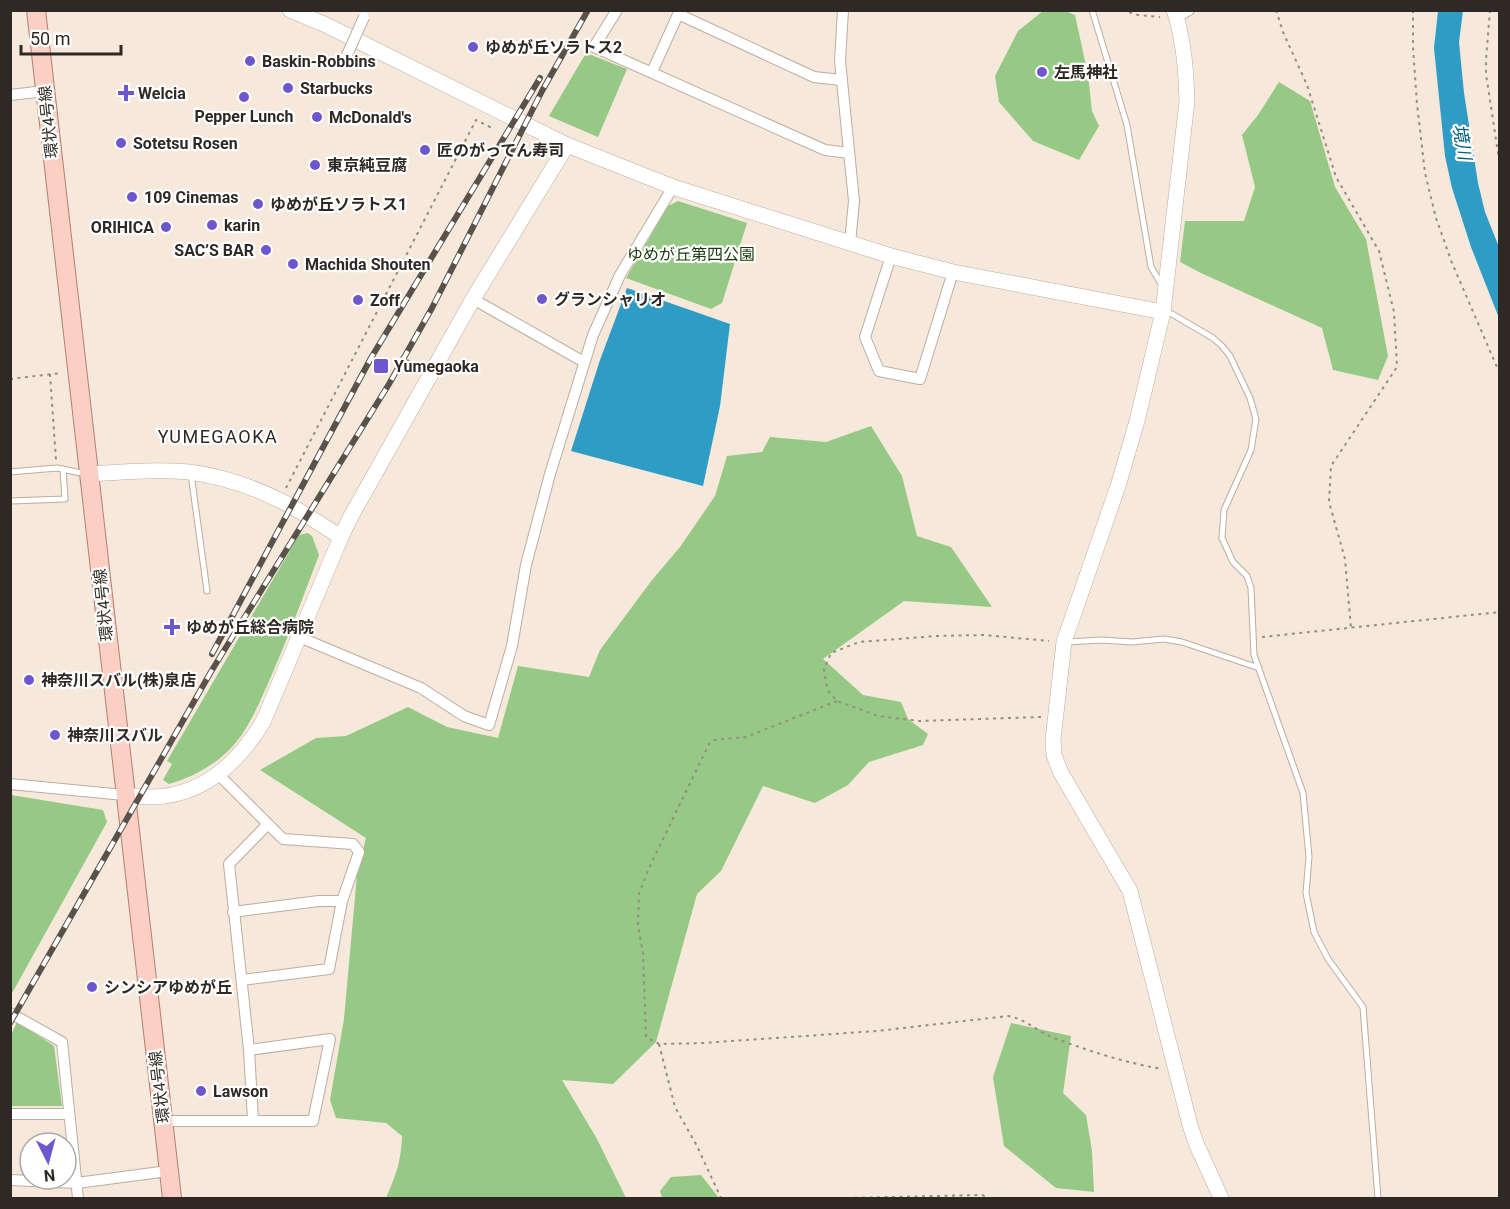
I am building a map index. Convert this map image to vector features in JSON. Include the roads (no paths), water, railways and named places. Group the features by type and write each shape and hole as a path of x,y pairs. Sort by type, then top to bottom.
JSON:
{"main road":[{"name":"環状4号線","path":"36,10 171,1198"}],"street":[{"path":"617,10 594,47 825,150 849,153"},
{"path":"294,11 567,145 673,187 891,256 953,272 1162,312"},
{"path":"842,11 841,80 854,201 850,243"},
{"path":"652,72 679,12 814,77 841,80"},
{"path":"1180,13 1187,101 1162,312 1137,421 1118,486 1064,642 1053,740 1054,755 1061,772 1123,877 1134,901 1196,1143 1221,1198"},
{"path":"343,64 364,18"},
{"path":"10,95 45,91"},
{"path":"10,784 150,797 174,795 191,790 219,775 251,743 263,722 341,537 473,299 567,145"},
{"path":"299,637 421,688 464,716 489,725 512,646 526,565 547,485 593,335 620,275 673,187"},
{"path":"891,256 865,337 879,371 920,380 953,272"},
{"path":"473,299 584,362"},
{"path":"88,474 162,471 191,472 218,478 282,501 341,537"},
{"path":"219,775 284,839 353,844 359,852 342,901 330,969 242,980"},
{"path":"253,1120 249,1050 229,864 268,824"},
{"path":"233,912 319,901 342,901"},
{"path":"10,1013 62,1042 70,1131"},
{"path":"163,1121 314,1121 330,1039 249,1050"},
{"path":"10,1114 68,1114"},
{"path":"78,1183 168,1171"}],"lane":[{"path":"1092,10 1127,125 1151,267 1165,291"},
{"path":"1162,312 1172,314 1213,338 1222,346 1230,356 1250,398 1256,419 1251,450 1224,510 1222,538 1233,562 1247,576 1251,588 1254,655 1303,793 1309,857 1306,893 1314,932 1328,959 1363,1007 1378,1198"},
{"path":"10,472 60,468 88,474"},
{"path":"10,501 65,498 60,468"},
{"path":"191,472 207,591"},
{"path":"1064,642 1102,640 1132,642 1164,639 1182,642 1259,668"}],"water":[{"name":"境川","path":"1438,11 1463,11 1459,42 1464,93 1478,183 1485,212 1499,247 1499,318 1471,247 1452,188 1445,156 1434,48"},
{"path":"627,288 730,324 720,406 703,486 571,451 600,360"}],"railway":[{"path":"10,1023 212,670 389,384 432,308 542,91 588,10"},
{"path":"212,654 371,358 540,78"}],"place":[{"name":"ゆめが丘ソラトス2","path":"473,47"},
{"name":"Baskin-Robbins","path":"250,61"},
{"name":"左馬神社","path":"1042,72"},
{"name":"Starbucks","path":"288,88"},
{"name":"Welcia","path":"126,93"},
{"name":"Pepper Lunch","path":"244,97"},
{"name":"McDonald's","path":"317,117"},
{"name":"Sotetsu Rosen","path":"121,143"},
{"name":"匠のがってん寿司","path":"425,150"},
{"name":"東京純豆腐","path":"315,165"},
{"name":"109 Cinemas","path":"132,197"},
{"name":"ゆめが丘ソラトス1","path":"258,204"},
{"name":"karin","path":"212,225"},
{"name":"ORIHICA","path":"166,227"},
{"name":"SAC’S BAR","path":"266,250"},
{"name":"Machida Shouten","path":"293,264"},
{"name":"グランシャリオ","path":"542,299"},
{"name":"Zoff","path":"358,300"},
{"name":"Yumegaoka","path":"381,366"},
{"name":"ゆめが丘総合病院","path":"172,627"},
{"name":"神奈川スバル(株)泉店","path":"29,680"},
{"name":"神奈川スバル","path":"55,735"},
{"name":"シンシアゆめが丘","path":"92,987"},
{"name":"Lawson","path":"201,1091"}],"district":[{"name":"YUMEGAOKA","path":"218,437"}],"park label":[{"name":"ゆめが丘第四公園","path":"691,254"}]}
